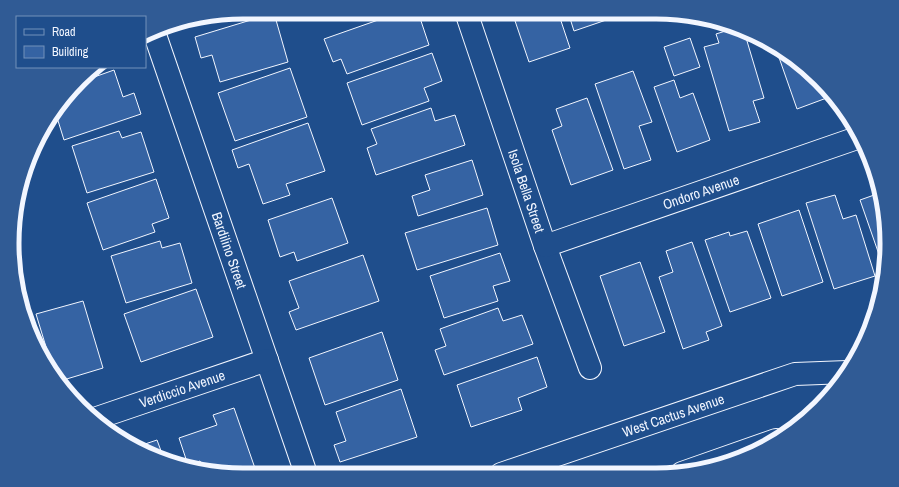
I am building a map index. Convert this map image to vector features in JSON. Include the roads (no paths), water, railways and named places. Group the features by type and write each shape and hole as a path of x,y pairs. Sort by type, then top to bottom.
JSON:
{"street":[{"name":"Isola Bella Street","path":"468,19 545,246 590,368"},
{"name":"Bardilino Street","path":"156,37 304,468"},
{"name":"Ondoro Avenue","path":"545,246 854,139"},
{"name":"Verdiccio Avenue","path":"101,417 267,360"},
{"name":"West Cactus Avenue","path":"519,468 795,374 839,372"}]}
